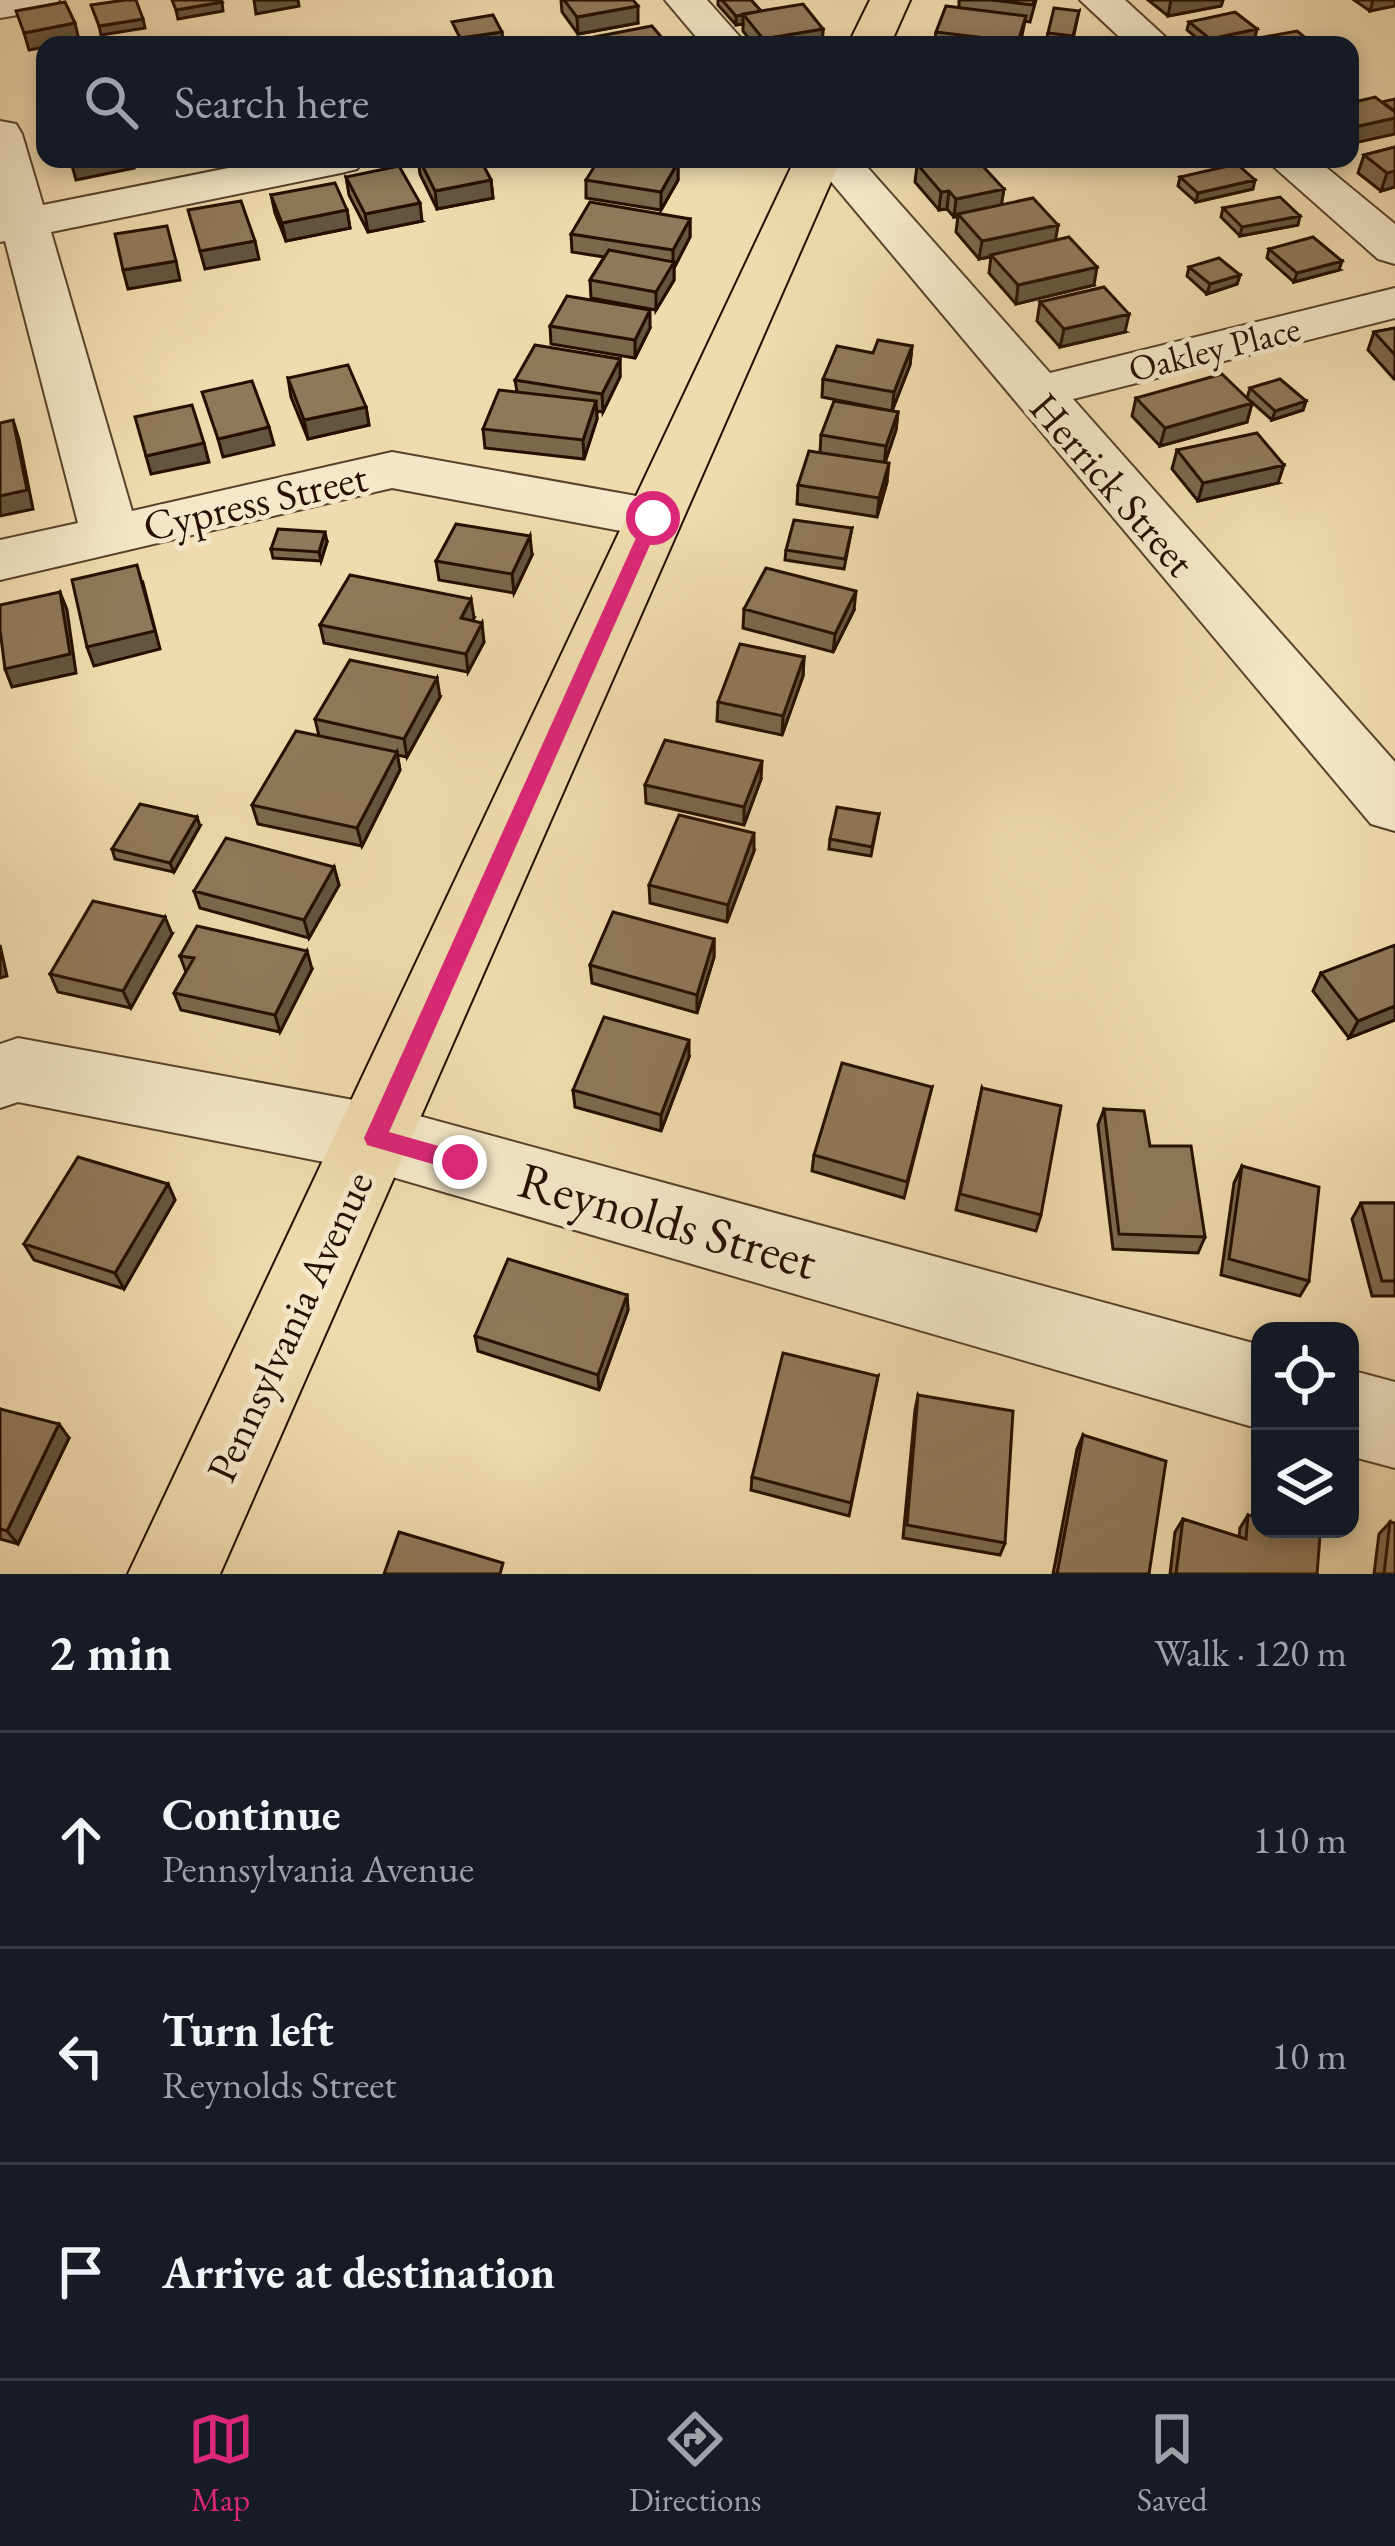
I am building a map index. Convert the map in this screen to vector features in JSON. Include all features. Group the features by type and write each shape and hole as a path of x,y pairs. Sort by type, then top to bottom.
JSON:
{"main road":[{"path":"873,36 890,0"},
{"name":"Pennsylvania Avenue","path":"174,1574 814,168"}],"street":[{"path":"0,7 39,0"},
{"path":"685,0 718,36"},
{"path":"1100,0 1142,36"},
{"path":"0,134 12,226 110,533"},
{"path":"12,226 296,168"},
{"name":"Herrick Street","path":"843,168 1395,806"},
{"path":"1299,168 1395,249"},
{"name":"Oakley Place","path":"1034,393 1395,303"},
{"name":"Cypress Street","path":"0,560 392,470 653,518"},
{"name":"Reynolds Street","path":"0,1076 18,1070 375,1138 1251,1384"},
{"path":"1359,1415 1395,1425"}],"building":[{"path":"136,0 143,19 99,26 91,5"},
{"path":"172,0 220,0 222,2 176,10"},
{"path":"564,0 633,0 638,6 577,17"},
{"path":"722,0 751,0 761,11 736,16"},
{"path":"992,0 1034,0 1033,5"},
{"path":"65,2 75,23 24,33 16,11"},
{"path":"803,4 823,29 761,36 743,14"},
{"path":"946,6 1026,16 1020,36 936,32"},
{"path":"1054,8 1079,11 1073,36 1048,33"},
{"path":"1235,12 1257,29 1206,36 1189,22"},
{"path":"493,15 502,32 459,36 452,22"},
{"path":"652,26 660,36 599,36"},
{"path":"1375,97 1395,112 1395,118 1359,126 1359,101"},
{"path":"1395,147 1395,171 1387,173 1364,155"},
{"path":"400,168 420,203 365,214 346,177"},
{"path":"424,168 485,168 491,180 435,191"},
{"path":"593,168 675,168 661,192 586,180"},
{"path":"920,168 985,168 1004,189 956,199 949,191 941,192"},
{"path":"1242,168 1255,180 1198,193 1180,177"},
{"path":"335,183 347,210 282,223 271,195"},
{"path":"1280,197 1300,216 1242,227 1223,208"},
{"path":"1033,198 1058,225 982,241 958,214"},
{"path":"241,201 255,241 200,251 188,210"},
{"path":"590,202 690,219 673,250 571,234"},
{"path":"167,226 176,261 123,270 115,234"},
{"path":"1069,237 1097,267 1018,285 991,255"},
{"path":"1313,237 1342,261 1297,273 1269,249"},
{"path":"609,250 674,262 656,292 590,280"},
{"path":"1219,258 1240,275 1210,284 1189,267"},
{"path":"1104,287 1129,314 1064,329 1040,302"},
{"path":"567,296 650,310 635,340 550,326"},
{"path":"1395,328 1395,355 1374,332"},
{"path":"878,340 912,346 894,392 823,379 837,346 873,353"},
{"path":"535,345 620,359 602,394 515,380"},
{"path":"348,365 366,407 304,420 288,378"},
{"path":"1222,374 1252,403 1165,428 1136,398"},
{"path":"1280,379 1306,401 1275,411 1250,388"},
{"path":"252,381 269,427 218,439 202,392"},
{"path":"499,390 596,401 583,440 483,429"},
{"path":"834,401 898,412 886,446 821,435"},
{"path":"192,405 204,443 146,456 135,417"},
{"path":"13,420 27,490 0,496 0,423"},
{"path":"1257,433 1284,465 1203,483 1177,450"},
{"path":"809,451 889,463 879,498 798,485"},
{"path":"794,520 852,528 845,559 786,550"},
{"path":"456,524 530,536 512,574 436,561"},
{"path":"278,529 325,532 319,552 271,549"},
{"path":"137,565 155,631 87,647 72,580"},
{"path":"766,568 856,591 835,634 744,609"},
{"path":"350,575 471,599 461,618 482,623 466,654 320,625"},
{"path":"60,592 70,654 5,669 0,605"},
{"path":"740,644 804,657 783,716 718,702"},
{"path":"350,660 437,678 404,739 315,719"},
{"path":"296,731 397,752 357,828 252,805"},
{"path":"665,740 762,761 744,807 645,785"},
{"path":"140,804 197,817 170,863 112,849"},
{"path":"837,807 879,814 872,847 830,839"},
{"path":"679,815 754,833 728,905 649,885"},
{"path":"226,838 334,867 304,920 194,891"},
{"path":"93,901 165,917 123,991 50,974"},
{"path":"613,912 714,939 697,995 590,965"},
{"path":"197,926 307,951 275,1015 174,993 194,958 180,956"},
{"path":"1395,945 1395,1006 1358,1021 1321,973"},
{"path":"604,1017 689,1040 661,1115 573,1090"},
{"path":"842,1063 932,1087 907,1182 814,1155"},
{"path":"982,1088 1061,1106 1041,1215 960,1194"},
{"path":"1104,1109 1144,1111 1150,1146 1191,1146 1205,1237 1119,1234"},
{"path":"78,1157 168,1184 115,1273 24,1244"},
{"path":"1242,1166 1319,1187 1309,1281 1229,1259"},
{"path":"1361,1203 1395,1203 1395,1281 1382,1281"},
{"path":"508,1259 627,1295 598,1375 475,1336"},
{"path":"783,1353 878,1376 851,1503 752,1477"},
{"path":"918,1395 1013,1411 1005,1543 907,1525"},
{"path":"0,1409 59,1424 7,1531 0,1529"},
{"path":"1083,1435 1166,1461 1149,1574 1057,1574"},
{"path":"1248,1515 1251,1538 1320,1538 1317,1574 1176,1574 1183,1519 1246,1539"},
{"path":"1390,1522 1395,1523 1395,1574 1384,1574"},
{"path":"399,1532 503,1563 500,1574 384,1574"}],"route":[{"path":"460,1162 375,1138 653,518"}]}
